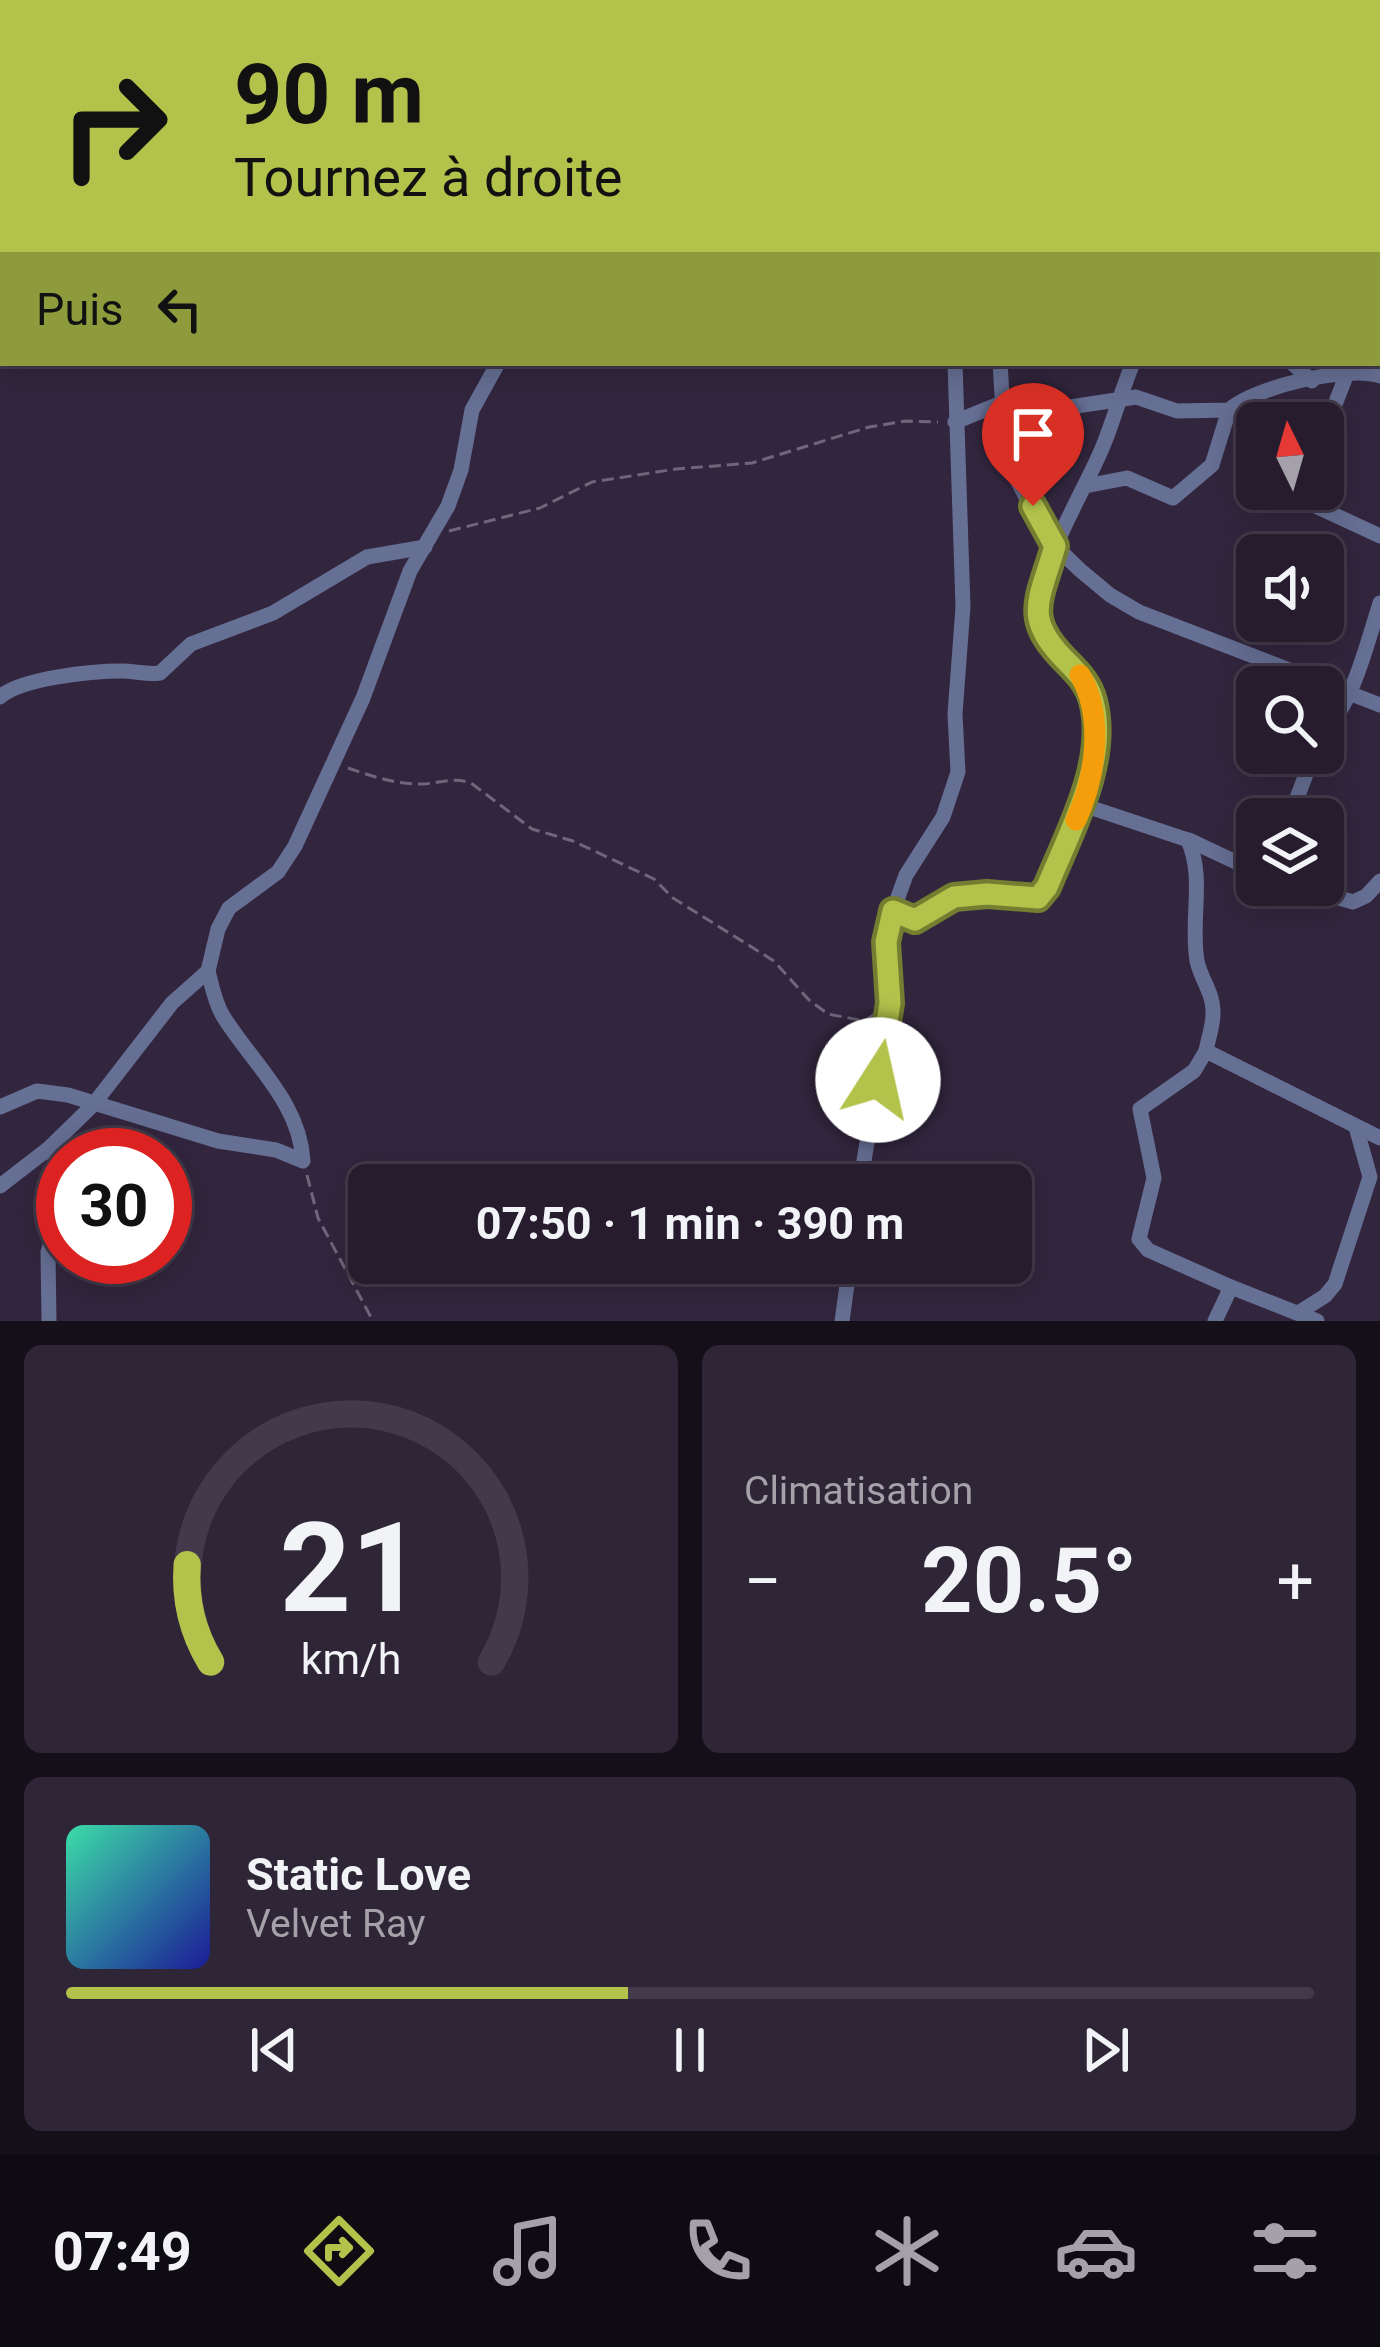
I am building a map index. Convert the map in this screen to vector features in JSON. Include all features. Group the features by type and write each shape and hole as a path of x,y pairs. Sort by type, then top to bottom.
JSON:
{"street":[{"path":"0,1107 38,1091 68,1095 218,1141 276,1150 303,1161 295,1116 223,1016 208,971 218,929 230,908 278,872 295,846 335,763 410,572 448,506 461,470 472,410 495,366"},
{"path":"863,1164 890,1003 886,942 893,911 906,875 943,818 958,772 955,714 963,607 955,366"},
{"path":"1000,366 1006,459 1055,546 1110,595 1139,612 1380,706"},
{"path":"893,911 915,920 954,897 1038,898 1083,805 1094,742 1094,703 1082,676 1040,632 1036,615 1055,546 1085,486 1131,366"},
{"path":"1295,366 1312,381"},
{"path":"1085,486 1127,478 1174,498 1212,465 1229,410 1243,397 1349,367 1380,376"},
{"path":"1336,402 1349,367"},
{"path":"955,422 1004,402 1037,412 1136,397 1177,411 1229,410"},
{"path":"1324,510 1380,536"},
{"path":"0,697 10,688 89,674 160,673 191,644 273,613 360,560 428,543"},
{"path":"1344,700 1380,603"},
{"path":"1083,805 1236,861"},
{"path":"1188,840 1198,874 1197,959 1214,1008 1206,1051 1194,1071 1140,1109 1154,1189 1144,1209 1139,1239 1148,1250 1318,1321"},
{"path":"1344,899 1353,902 1366,896 1380,881"},
{"path":"69,1128 93,1105 172,1003 208,971"},
{"path":"1206,1051 1380,1138"},
{"path":"1298,1313 1335,1284 1370,1177 1356,1127"},
{"path":"0,1186 36,1158"},
{"path":"48,1284 49,1321"},
{"path":"842,1321 848,1284"},
{"path":"1215,1321 1231,1286"}],"path":[{"path":"428,543 481,520 539,508 604,479 752,464 869,427 906,421 955,422"},
{"path":"335,763 373,777 420,784 460,779 471,783 532,830 573,842 654,879 673,898 774,961 828,1014 864,1022 890,1003"},
{"path":"303,1161 318,1218 373,1321"}],"slow traffic":[{"path":"1076,820 1094,742 1094,703 1080,675"}],"route":[{"path":"878,1080 890,1003 886,942 893,911 915,920 954,897 1038,898 1083,805 1094,742 1094,703 1082,676 1040,632 1036,615 1055,546 1033,506"}]}
